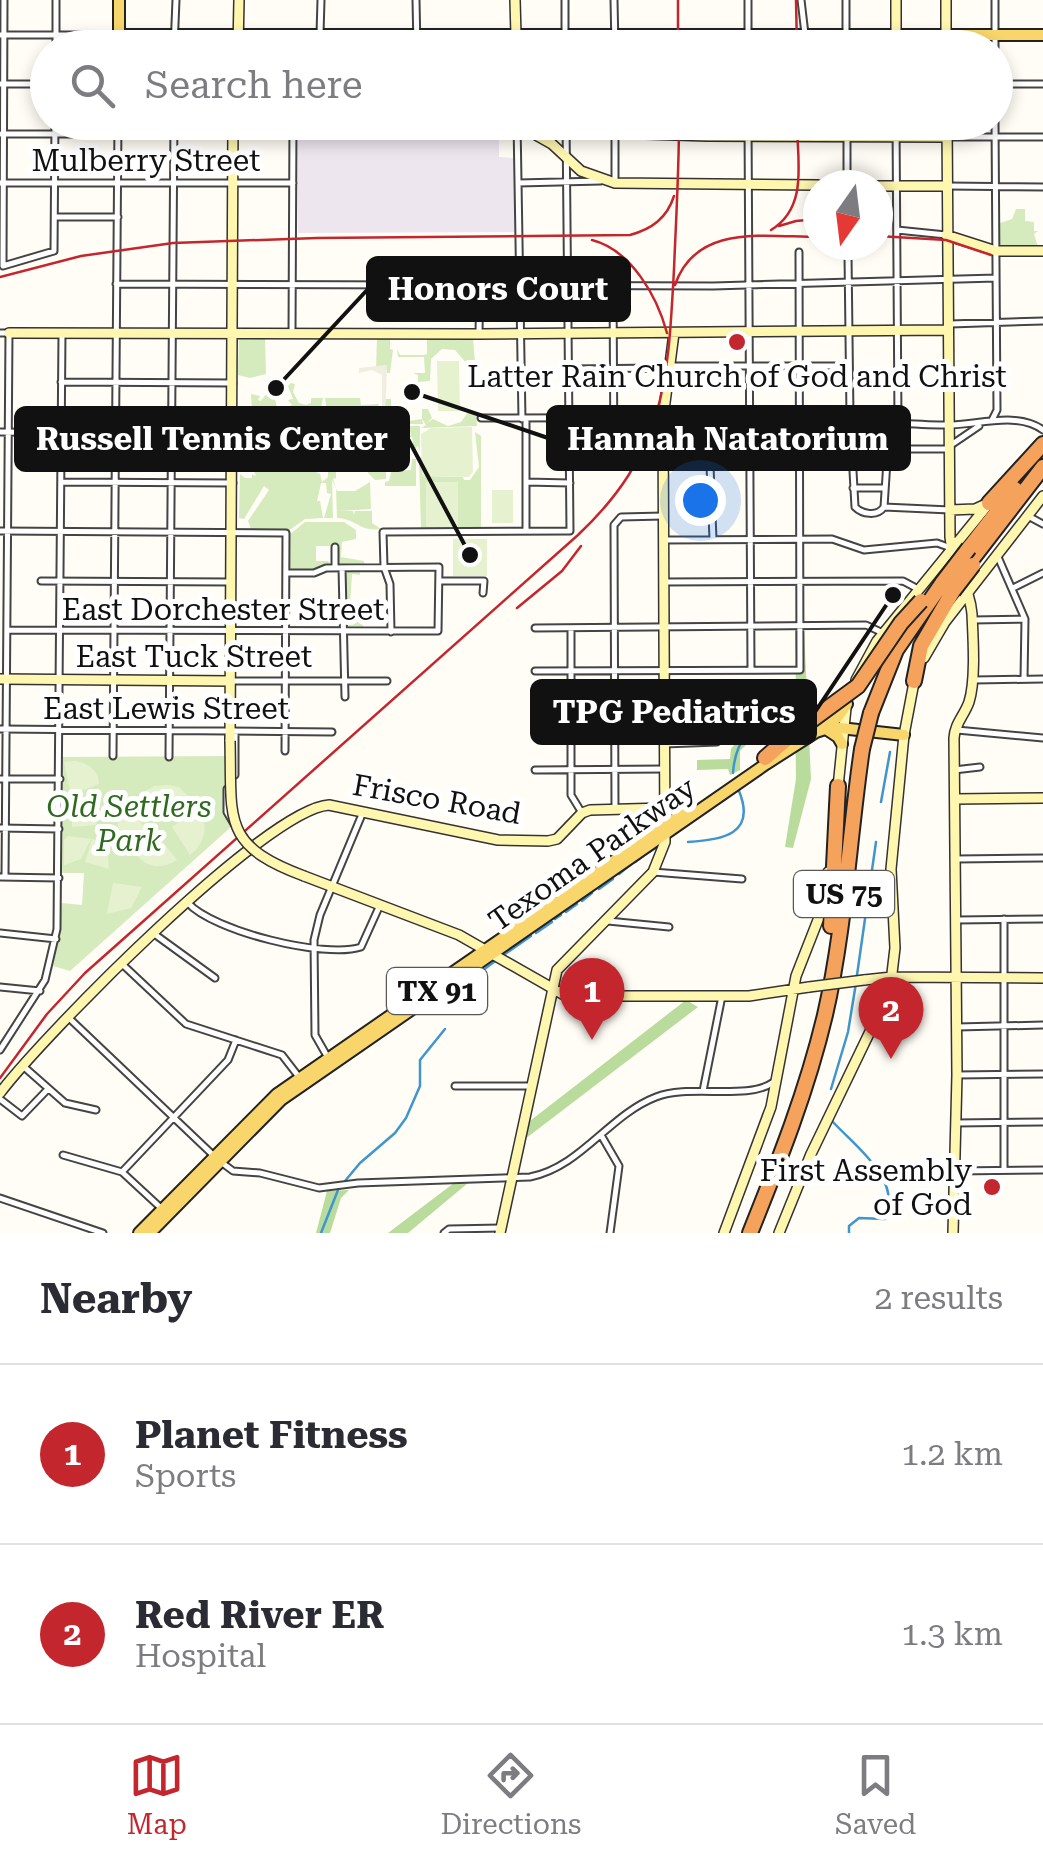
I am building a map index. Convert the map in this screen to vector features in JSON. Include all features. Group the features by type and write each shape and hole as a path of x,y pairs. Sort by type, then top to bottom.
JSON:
{"highway":[{"path":"989,503 1043,437"},
{"name":"US 75","path":"874,714 912,638 952,594 971,558 1043,453"},
{"name":"US 75","path":"971,558 1043,467"},
{"name":"US 75","path":"752,1233 801,1104 826,1012 864,750 889,663 924,594 952,594"},
{"name":"TX 91","path":"765,758 858,686 924,594"},
{"path":"914,681 921,646 952,594"},
{"name":"US 75","path":"752,1233 808,1099 831,1010 839,973 864,750"},
{"path":"826,1012 838,786"}],"main road":[{"path":"236,0 236,30"},
{"path":"515,0 516,30"},
{"path":"896,0 896,30"},
{"path":"946,0 946,30"},
{"path":"119,1 119,30"},
{"path":"1013,39 1043,35"},
{"path":"235,140 232,812 240,834 261,858 459,935 552,990 577,996 773,994 892,976 956,980 1043,978"},
{"path":"544,140 581,171 610,182 803,186"},
{"path":"947,140 951,548 969,594"},
{"path":"893,186 947,186"},
{"path":"946,235 996,250 1043,251"},
{"path":"4,333 614,334 947,327"},
{"path":"666,829 663,418 674,333"},
{"path":"951,548 971,558 998,557 1043,496"},
{"path":"950,510 989,503"},
{"path":"954,1233 954,730 968,702 971,558 989,503"},
{"path":"724,1233 779,1076 793,990 825,893 847,704 863,665 883,634 924,594 936,566 951,548"},
{"path":"936,566 947,568 952,594 972,616"},
{"path":"952,594 969,594"},
{"name":"East Tuck Street","path":"4,679 231,681"},
{"path":"780,1233 811,1154 890,990 894,960 891,869 905,729 914,681"},
{"path":"842,744 827,726 847,704"},
{"name":"Texoma Parkway","path":"150,1233 258,1111 747,774 827,726"},
{"name":"Texoma Parkway","path":"747,774 813,727 905,729"},
{"path":"955,799 1043,798"},
{"name":"Frisco Road","path":"0,1096 21,1064 153,933 254,846 316,807 329,805 516,842 557,838 582,812 664,808"},
{"name":"Texoma Parkway","path":"301,1081 328,1058 489,951 658,846 666,829"},
{"path":"501,1230 561,963 653,872 658,846"},
{"path":"894,960 909,977"},
{"path":"890,990 909,977"},
{"path":"773,994 789,1009"},
{"name":"Texoma Parkway","path":"140,1233 216,1158"}],"street":[{"path":"4,0 2,267 53,252 55,140"},
{"path":"56,0 56,30"},
{"path":"174,30 176,0"},
{"path":"321,0 325,30"},
{"path":"416,0 418,30"},
{"path":"565,0 565,30"},
{"path":"614,0 614,30"},
{"path":"748,0 748,30"},
{"path":"801,0 805,30"},
{"path":"846,0 846,30"},
{"path":"995,0 995,30"},
{"path":"2,35 30,34"},
{"path":"2,84 30,84"},
{"path":"1013,84 1043,84"},
{"path":"2,134 30,134"},
{"path":"1013,137 1043,137"},
{"path":"113,756 118,140"},
{"path":"169,756 174,140"},
{"path":"292,334 293,140"},
{"path":"517,140 526,530"},
{"path":"391,632 390,578 384,567 383,532 570,530 566,140"},
{"path":"518,183 610,182 614,140"},
{"path":"748,140 751,670"},
{"path":"847,140 847,170"},
{"path":"884,507 887,461 898,449 896,140"},
{"path":"992,420 997,410 995,140"},
{"name":"Mulberry Street","path":"2,183 293,182"},
{"path":"947,186 1043,187"},
{"path":"55,217 118,217"},
{"path":"897,230 946,235"},
{"path":"535,672 800,670 798,252"},
{"path":"848,260 855,507 868,513 877,513 884,507 950,510"},
{"path":"116,284 748,286 996,278"},
{"path":"570,466 614,465 613,284"},
{"path":"479,334 480,285"},
{"path":"947,327 1043,320"},
{"path":"4,333 8,432 2,878 58,878"},
{"path":"0,1050 40,991 56,939 62,333"},
{"path":"672,366 849,366"},
{"path":"570,369 658,368"},
{"path":"62,382 233,383"},
{"path":"708,417 714,540"},
{"path":"481,418 850,417 983,424"},
{"path":"898,449 949,453 956,440 992,420 1032,423 1043,437"},
{"path":"0,432 233,435"},
{"path":"62,482 232,484"},
{"path":"526,482 570,483"},
{"path":"853,488 885,488"},
{"path":"615,809 616,520 664,516"},
{"path":"1028,516 1043,524"},
{"path":"4,531 286,533 285,750"},
{"path":"663,540 800,539 832,540 864,550 937,543 951,548"},
{"path":"335,547 345,698"},
{"path":"998,557 1025,619 1024,679"},
{"path":"286,573 439,567 439,581 484,581 483,594"},
{"path":"1013,588 1043,573"},
{"path":"41,581 232,582"},
{"name":"East Dorchester Street","path":"7,630 438,631 439,581"},
{"path":"664,582 903,581 924,594"},
{"path":"972,616 1025,619"},
{"path":"534,628 866,625 883,634"},
{"path":"571,628 572,799 582,812"},
{"path":"971,680 1043,680"},
{"name":"East Tuck Street","path":"231,681 387,682"},
{"path":"664,705 716,704 724,711 724,733 717,742 664,744"},
{"path":"536,720 664,720"},
{"name":"East Lewis Street","path":"3,729 332,732"},
{"path":"954,730 1043,738"},
{"path":"231,733 237,821 232,825 227,812 231,733"},
{"path":"954,770 980,767"},
{"path":"534,770 665,769"},
{"path":"3,779 60,779"},
{"path":"328,1058 315,1036 317,922 363,812"},
{"path":"3,828 59,829"},
{"path":"954,859 1043,858"},
{"path":"653,872 742,879"},
{"path":"188,903 210,921 314,950 361,947 380,905"},
{"path":"954,920 1043,919"},
{"path":"604,920 669,927"},
{"path":"1004,920 1004,1170"},
{"path":"0,933 56,939"},
{"path":"153,933 215,978"},
{"path":"121,963 186,1024 282,1055 301,1081"},
{"path":"0,987 40,991"},
{"path":"704,1091 722,996"},
{"path":"67,1016 233,1171 319,1188 530,1178 554,1170 661,1094 757,1090 779,1076"},
{"path":"956,1027 1043,1025"},
{"path":"122,1172 228,1060 236,1040"},
{"path":"21,1064 65,1103 96,1110"},
{"path":"956,1075 1043,1074"},
{"path":"455,1086 531,1086"},
{"path":"0,1096 22,1116 48,1089"},
{"path":"757,1090 768,1096 770,1106"},
{"path":"956,1123 1043,1122"},
{"path":"601,1135 619,1166 610,1233"},
{"path":"63,1155 122,1172 162,1209"},
{"path":"956,1171 1043,1170"},
{"path":"0,1198 103,1233"},
{"path":"444,1233 449,1229 501,1230"}],"shaded area":[{"path":"297,140 499,140 499,157 513,158 517,232 298,233"},
{"path":"387,365 385,423 391,430 388,436 377,440 368,432 364,440 363,432 288,433 287,451 281,451 281,436 245,438 245,430 277,432 281,425 288,429 376,427 376,422 382,421 382,375 372,370 359,373 359,368"}],"green space":[{"path":"1016,209 1025,209 1025,221 1034,222 1038,247 1000,246 1000,223 1012,219"},
{"path":"377,337 392,338 390,373 386,365 376,369"},
{"path":"239,338 265,338 266,374 250,378 238,375"},
{"path":"424,338 473,338 475,363 466,363 455,350 442,349 431,359 430,381 418,382 418,375 413,373 425,373 424,357 398,357 397,349 400,355 427,354"},
{"path":"437,361 459,361 460,411 438,411"},
{"path":"295,384 293,392 299,403 306,405 311,398 323,398 316,414 323,429 287,429 288,407 292,405 288,400 293,399 288,386"},
{"path":"269,390 279,394 280,399 275,399 281,425 277,432 262,432 262,414 252,412 251,394 260,396 261,401"},
{"path":"325,398 360,398 361,405 379,404 382,407 376,427 372,423 372,429 332,429 330,425 325,429 330,413"},
{"path":"385,399 391,399 391,417 386,422 393,430 399,429 399,421 401,436 411,435 409,426 420,426 420,453 418,446 414,450 412,437 391,442 387,463 391,465 386,468 386,479 375,480 368,473 371,459 366,456 376,456 378,446 367,440 367,432 373,432 378,440 391,432 385,423"},
{"path":"422,409 428,409 432,418 427,423 433,419 448,426 461,422 468,412 476,412 477,426 421,428 426,425"},
{"path":"240,417 245,417 243,437 251,438 245,442 248,462 258,447 254,444 253,449 254,436 281,436 280,455 268,459 280,463 280,467 290,467 299,459 298,455 289,455 287,433 313,433 308,438 316,433 313,452 317,465 319,453 320,470 316,472 322,482 328,477 328,466 341,463 336,465 333,479 336,488 332,480 333,518 324,518 331,494 327,493 326,483 321,483 317,501 323,518 305,519 287,532 242,530 251,529 248,521 269,490 264,486 244,519 239,518 240,474 245,478 256,476 252,466 244,466 241,471 237,468"},
{"path":"472,427 473,472 469,477 422,476 421,434 431,428"},
{"path":"475,432 481,436 481,529 421,529 419,458 422,457 422,476 470,480 479,467"},
{"path":"412,459 416,459 416,486 385,486 393,465 394,471 411,470"},
{"path":"370,482 371,509 340,511 353,511 354,515 355,511 372,511 372,523 381,529 367,529 337,518 336,488 355,491"},
{"path":"426,482 458,482 458,527 426,527"},
{"path":"492,490 513,490 513,523 492,523"},
{"path":"305,522 344,522 356,530 356,539 342,542 341,557 364,564 337,565 336,546 316,546 316,561 328,561 332,566 317,571 288,570 289,535"},
{"path":"453,539 487,539 487,576 453,576"},
{"path":"360,571 360,575 352,574 349,619 363,619 363,629 346,629 346,572"},
{"path":"795,630 804,630 811,779 793,848 785,847 796,779 795,703 753,705 755,725 773,726 789,733 782,741 767,735 748,743 740,751 740,770 730,775 728,769 697,770 697,760 730,759 731,749 746,729 746,695 796,695"},
{"name":"Old Settlers Park","path":"225,756 224,810 231,827 70,971 53,966 62,903 82,905 84,873 61,873 62,757"},
{"path":"75,761 92,768 99,784 75,793 70,790 64,762"},
{"path":"154,786 179,787 191,799 165,818 144,792"},
{"path":"72,802 91,809 97,825 72,827"},
{"path":"130,806 147,832 124,848 118,826 121,815"},
{"path":"198,808 204,833 200,845 190,855 172,827"},
{"path":"68,836 91,839 81,859 64,865 64,840"},
{"path":"159,837 177,860 154,866 135,853"},
{"path":"92,839 107,843 109,869 85,862"},
{"path":"113,883 142,887 131,908 107,914"},
{"path":"686,1000 698,1007 525,1139 526,1124"},
{"path":"454,1183 468,1183 408,1233 388,1233"},
{"path":"349,1190 341,1198 330,1233 316,1233 327,1191"}],"waterway":[{"path":"733,773 737,752 747,735 762,727 784,735"},
{"path":"881,802 890,752"},
{"path":"688,842 733,832 743,817 739,791"},
{"path":"857,975 876,842"},
{"path":"649,852 659,846"},
{"path":"635,862 643,856"},
{"path":"619,874 630,865"},
{"path":"599,889 613,879"},
{"path":"582,901 592,893"},
{"path":"566,912 577,904"},
{"path":"555,919 561,915"},
{"path":"536,933 552,922"},
{"path":"505,954 531,936"},
{"path":"483,970 494,962"},
{"path":"461,985 479,972"},
{"path":"831,1089 848,1032 856,983"},
{"path":"345,1181 406,1118 420,1086 420,1060 445,1029"},
{"path":"833,1122 874,1165 888,1191 885,1219 859,1218 849,1226 849,1233"},
{"path":"321,1233 338,1190"}],"railway":[{"path":"678,0 678,30"},
{"path":"796,0 797,30"},
{"path":"0,1078 47,1014 85,973 578,535 629,475 645,445 664,381 672,310 679,140"},
{"path":"771,230 783,220 796,196 798,140"},
{"path":"0,277 81,256 173,243 630,235 658,222 674,196"},
{"path":"779,226 803,220"},
{"path":"675,285 685,265 699,251 716,243 755,236 803,237"},
{"path":"893,237 946,240 991,255"},
{"path":"592,240 619,254 640,276 657,304 667,333"},
{"path":"517,608 562,571 581,546"}],"place":[{"name":"Latter Rain Church of God and Christ","path":"737,342"},
{"name":"Honors Court","path":"276,388"},
{"name":"Hannah Natatorium","path":"412,392"},
{"name":"Russell Tennis Center","path":"470,555"},
{"name":"TPG Pediatrics","path":"893,595"},
{"name":"Planet Fitness","path":"592,1040"},
{"name":"Red River ER","path":"891,1059"},
{"name":"First Assembly of God","path":"992,1187"}]}
